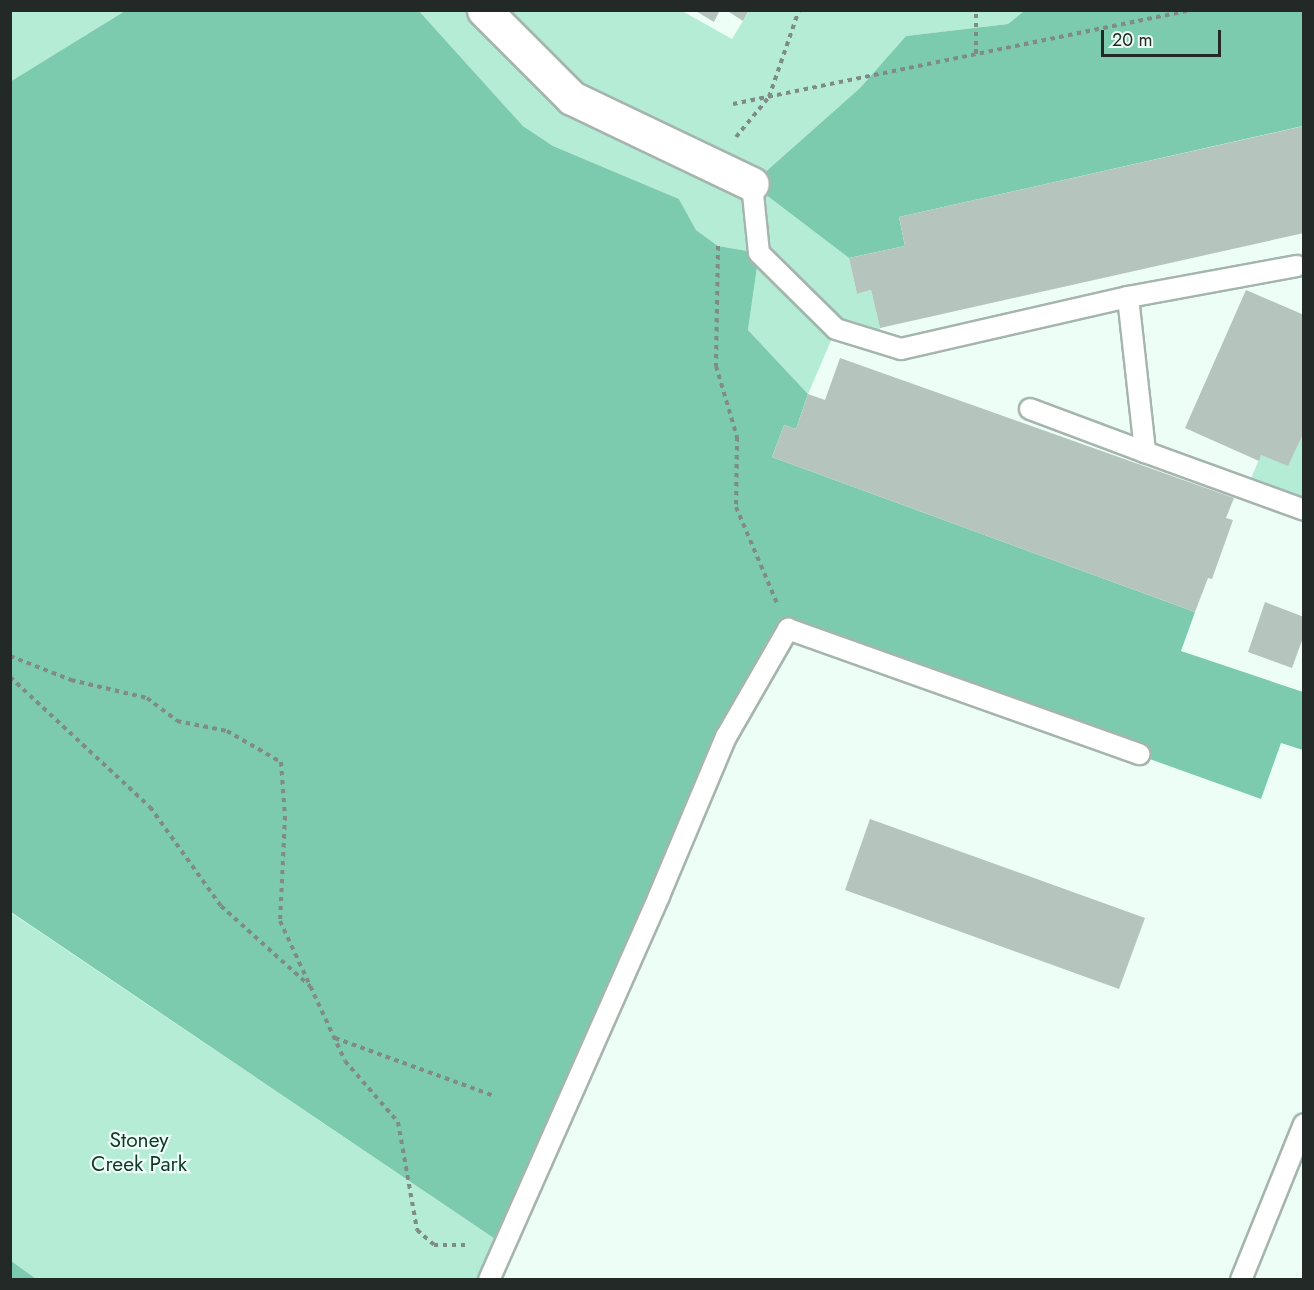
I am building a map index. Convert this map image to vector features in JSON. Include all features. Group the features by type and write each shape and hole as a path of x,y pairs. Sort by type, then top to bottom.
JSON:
{"street":[{"path":"484,10 572,98 752,184"}],"lane":[{"path":"752,184 759,253 836,329 901,349 1128,297 1298,266"},
{"path":"1128,297 1145,452"},
{"path":"1030,409 1304,510"},
{"path":"489,1280 659,897 726,737 788,629 1139,754"},
{"path":"1241,1280 1304,1124"}],"path":[{"path":"712,165 769,97 799,10"},
{"path":"976,10 976,54"},
{"path":"733,104 1192,10"},
{"path":"718,246 716,366 737,437 736,507 788,629"},
{"path":"10,656 71,680 147,698 177,721 227,731 280,762 285,816 280,921 345,1060 398,1122 417,1230 434,1245 504,1245"},
{"path":"10,677 150,807 221,906 312,988"},
{"path":"334,1038 492,1095"}],"green space":[{"path":"11,11 125,11 11,82"},
{"path":"125,11 419,11 523,126 553,146 679,199 696,230 718,246 759,253 748,330 808,394 796,429 784,425 772,457 1195,612 1181,651 1303,692 1303,750 1281,743 1261,799 788,629 726,737 504,1245 11,912 10,82"},
{"path":"419,11 682,11 732,39 749,11 1024,11 1008,24 906,36 860,88 752,184 849,258 857,294 871,290 880,328 876,342 836,329 808,394 748,330 759,253 718,246 696,230 679,199 553,146 523,126"},
{"path":"1024,11 1303,11 1303,126 899,217 905,246 849,258 752,184 860,88 906,36 1008,24"},
{"path":"1303,432 1303,510 1246,490 1261,455 1288,465"},
{"name":"Stoney Creek Park","path":"10,912 504,1245 488,1279 11,1279"},
{"path":"11,1261 36,1279 11,1279"}],"building":[{"path":"694,10 720,10 714,22"},
{"path":"726,10 749,10 743,21"},
{"path":"1304,126 1304,233 880,328 871,290 857,294 849,258 905,246 899,217"},
{"path":"1246,290 1304,315 1304,432 1288,466 1261,455 1259,461 1185,428"},
{"path":"840,358 1234,498 1226,518 1233,520 1212,579 1208,578 1195,612 772,457 784,425 796,429 808,394 825,400"},
{"path":"1265,602 1304,617 1304,635 1292,668 1248,652"},
{"path":"870,819 1145,918 1119,989 845,890"}]}
